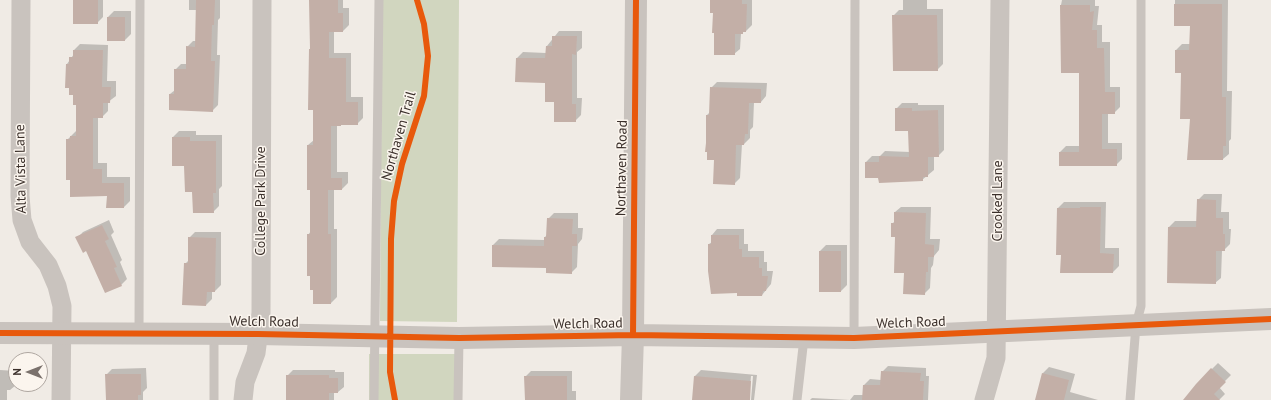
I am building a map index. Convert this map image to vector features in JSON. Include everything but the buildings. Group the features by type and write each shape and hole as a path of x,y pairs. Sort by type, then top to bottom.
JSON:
{"street":[{"name":"Alta Vista Lane","path":"21,0 20,196 22,220 30,242 48,265 57,286 62,306 61,400"},
{"name":"College Park Drive","path":"243,400 244,382 256,353 261,313 262,0"},
{"name":"Northaven Road","path":"631,400 636,0"},
{"name":"Crooked Lane","path":"984,400 996,358 1000,0"},
{"name":"Welch Road","path":"0,333 258,334 459,338 633,335 854,338 1271,319"}],"lane":[{"path":"139,333 140,0"},
{"path":"374,400 379,0"},
{"path":"854,338 855,0"},
{"path":"1130,400 1136,325 1141,306 1140,0"},
{"path":"214,334 214,400"},
{"path":"458,400 459,338"},
{"path":"797,400 804,338"}],"green space":[{"path":"382,0 459,0 457,322 380,321"},
{"path":"369,354 456,354 456,400 369,400"}],"cycle path":[{"name":"Northaven Trail","path":"395,400 390,372 391,239 394,201 402,164 424,96 428,56 424,24 417,0"},
{"path":"633,335 636,0"},
{"path":"0,333 258,334 459,338 633,335 854,338 1271,319"}]}
